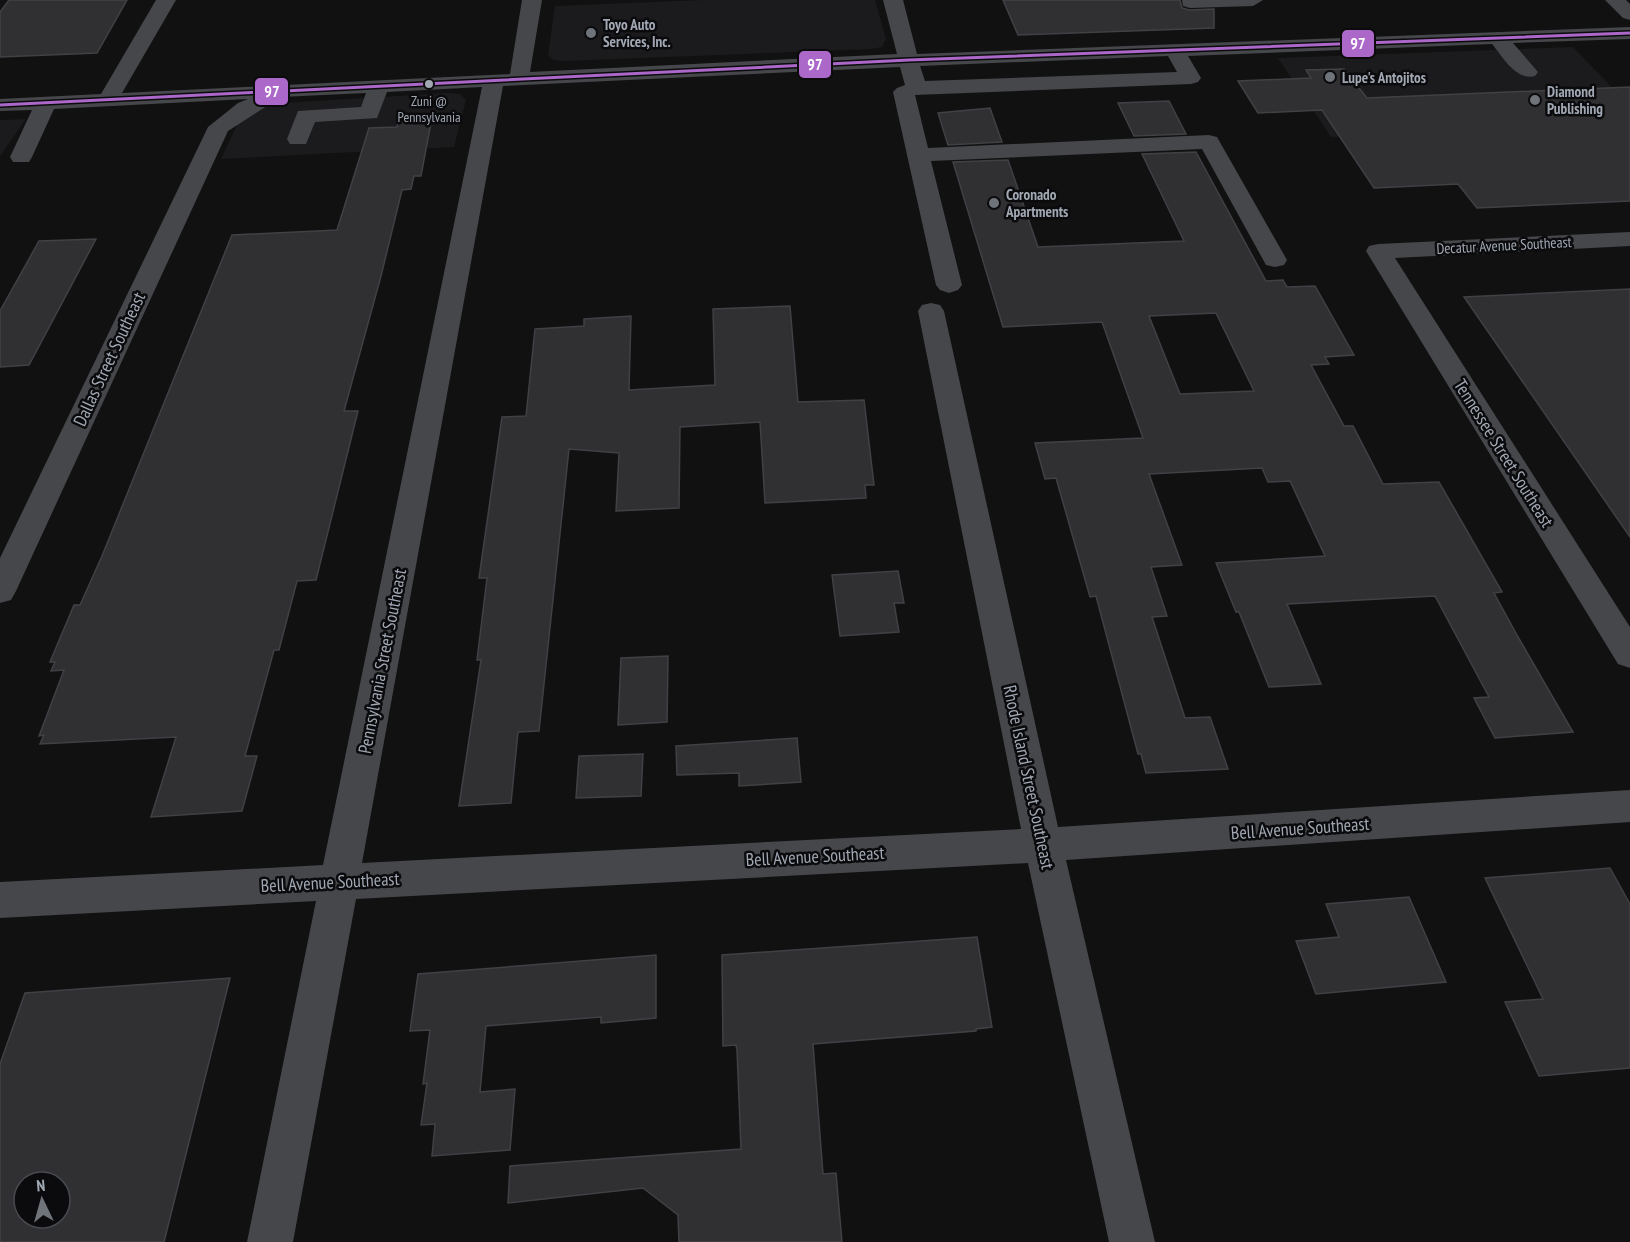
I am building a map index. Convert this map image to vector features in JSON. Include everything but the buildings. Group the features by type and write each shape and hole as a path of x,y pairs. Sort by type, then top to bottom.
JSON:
{"street":[{"path":"108,99 166,0"},
{"name":"Pennsylvania Street Southeast","path":"270,1242 339,882 506,79 532,0"},
{"path":"893,0 916,88 1191,78 1174,50"},
{"path":"1615,0 1630,14"},
{"path":"1190,2 1265,18 1496,38 1630,33"},
{"path":"0,105 909,60 1174,50 1265,18"},
{"path":"1579,18 1594,34"},
{"path":"1496,38 1528,72"},
{"path":"298,139 306,116 369,113 379,86"},
{"name":"Rhode Island Street Southeast","path":"916,88 904,92 918,155 940,298 1043,845 1132,1242"},
{"name":"Dallas Street Southeast","path":"0,591 219,127 246,108 290,90"},
{"path":"189,95 206,101 212,108 219,127"},
{"path":"21,157 46,103"},
{"path":"918,155 1209,142 1275,260"},
{"name":"Decatur Avenue Southeast","path":"1378,251 1630,239"},
{"name":"Tennessee Street Southeast","path":"1378,251 1630,656"},
{"name":"Bell Avenue Southeast","path":"0,900 1043,845 1630,806"}],"shaded area":[{"path":"703,0 875,0 886,39 882,47 871,49 564,61 553,60 548,55 555,6"},
{"path":"1573,47 1630,106 1630,123 1331,137 1278,58"},
{"path":"460,94 466,100 454,147 221,159 241,116 266,104"},
{"path":"26,119 0,156 0,120"}],"transit line":[{"name":"97","path":"0,105 909,60 1630,33"}],"place":[{"name":"Toyo Auto Services, Inc.","path":"591,33"},
{"name":"Lupe's Antojitos","path":"1330,77"},
{"name":"Zuni @ Pennsylvania","path":"429,84"},
{"name":"Diamond Publishing","path":"1535,100"},
{"name":"Coronado Apartments","path":"994,203"}]}
